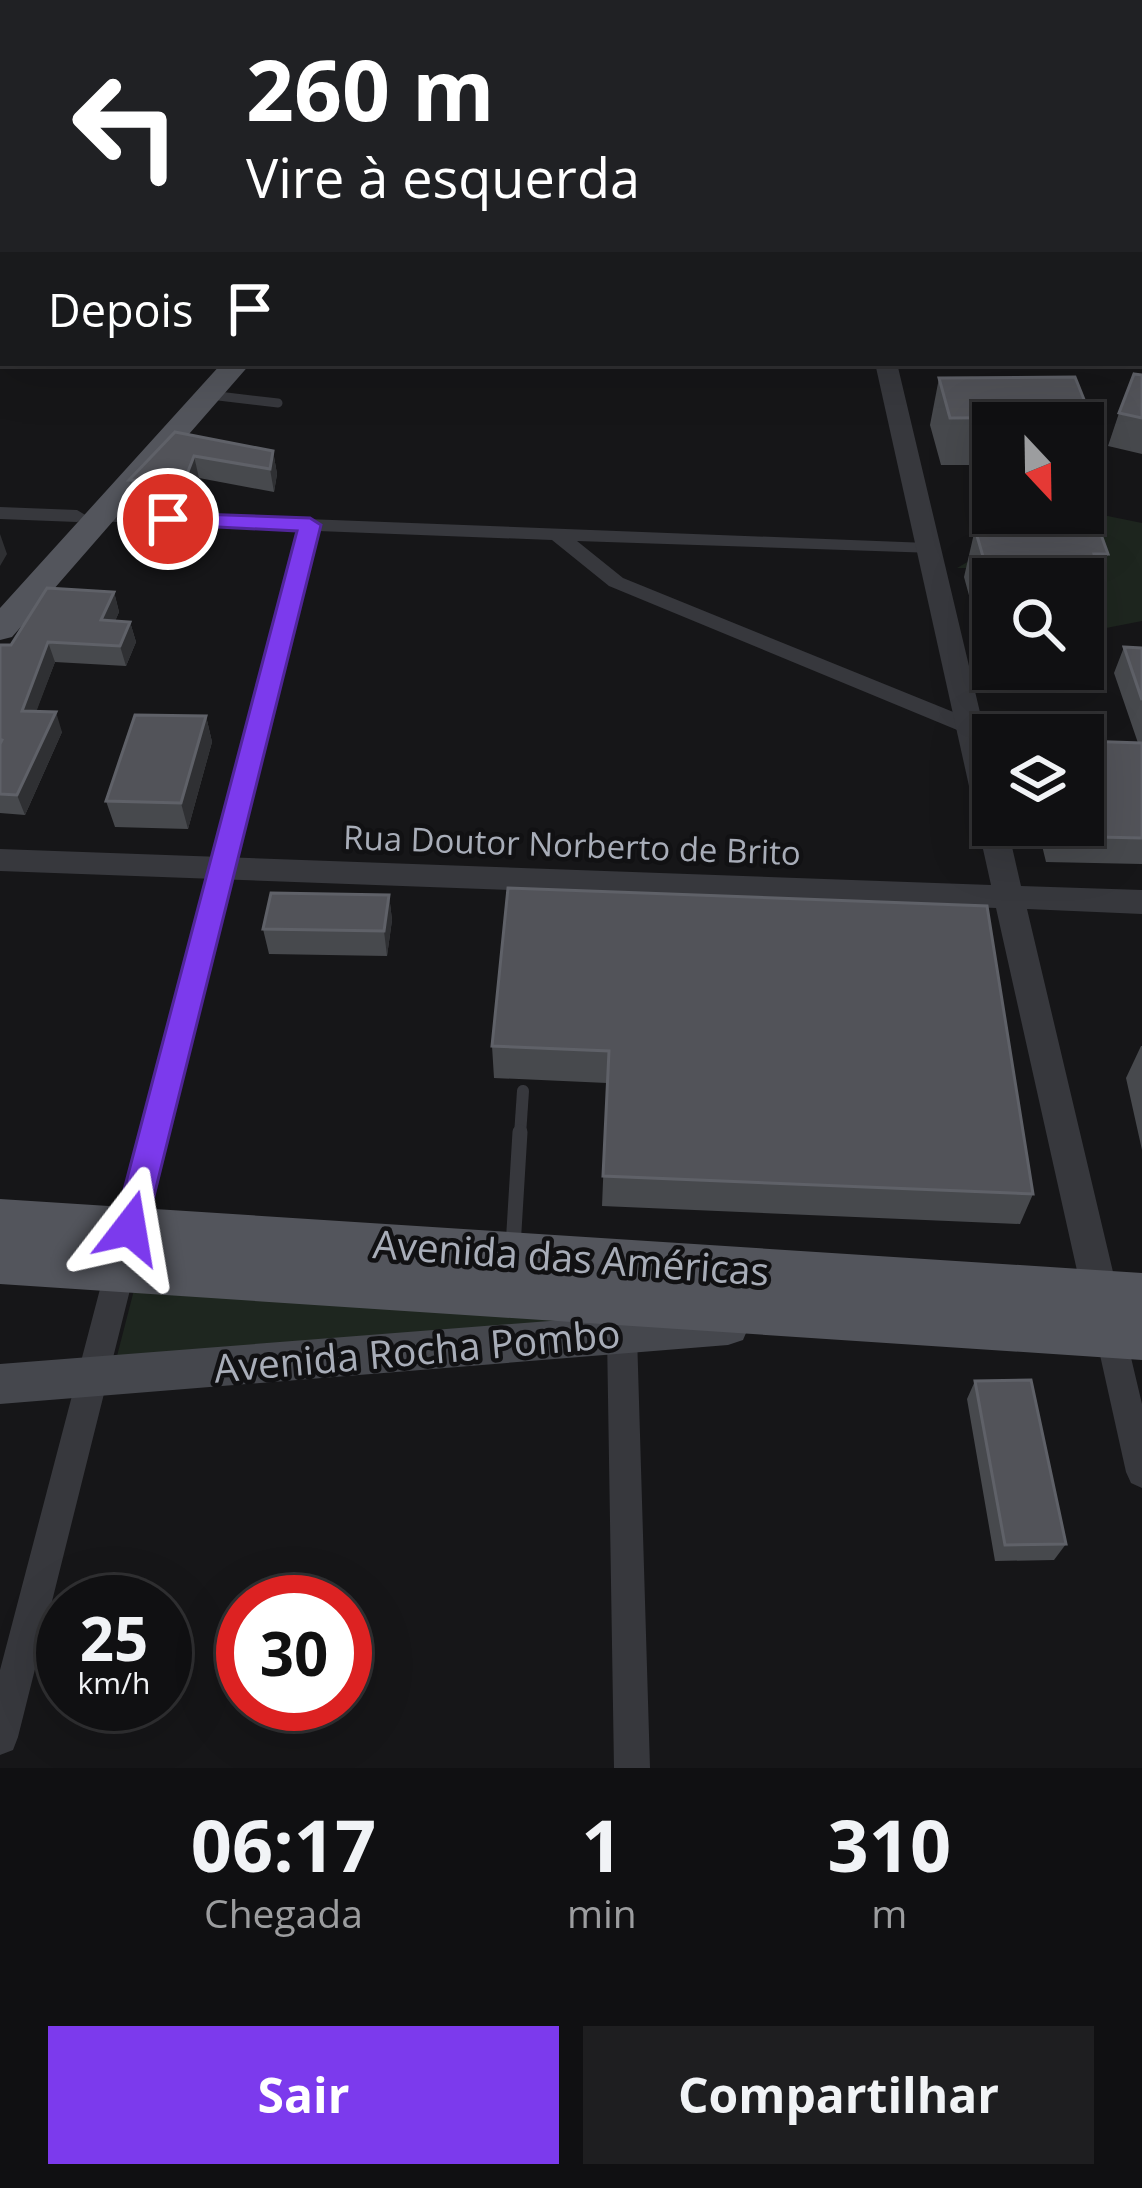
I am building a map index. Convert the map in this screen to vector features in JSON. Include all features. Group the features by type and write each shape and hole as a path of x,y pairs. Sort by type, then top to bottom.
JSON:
{"main road":[{"path":"0,629 215,366"},
{"path":"0,600 234,366"},
{"name":"Avenida das Américas","path":"0,1220 125,1249 834,1317 1124,1315"},
{"name":"Avenida das Américas","path":"0,1262 125,1249 513,1254 1124,1315"},
{"name":"Avenida Rocha Pombo","path":"0,1384 834,1317"}],"street":[{"path":"887,366 1009,897 1124,1315 1142,1472"},
{"path":"0,513 928,549"},
{"path":"0,1737 310,525"},
{"path":"557,535 616,582 970,727"},
{"name":"Rua Doutor Norberto de Brito","path":"0,860 1142,902"},
{"path":"622,1335 632,1768"}],"lane":[{"path":"209,394 278,403"},
{"path":"513,1254 523,1090"}],"shaded area":[{"path":"1104,515 1142,523 1142,621 1104,628 1104,558 974,558 1016,534 1104,534"},
{"path":"134,1290 589,1320 116,1360"}],"building":[{"path":"1134,374 1142,375 1142,418 1119,413"},
{"path":"1075,377 1085,402 972,402 972,418 950,418 939,378"},
{"path":"175,432 273,451 270,469 194,456 184,482 129,480"},
{"path":"976,534 1101,534 1108,554 1094,554 1095,558 983,558"},
{"path":"47,588 114,592 101,620 130,622 120,646 48,642 22,711 56,712 17,795 0,794 0,645 11,645"},
{"path":"1124,647 1142,648 1142,700"},
{"path":"135,715 206,716 181,803 106,801"},
{"path":"1104,742 1142,743 1142,838 1104,837"},
{"path":"508,888 987,906 1033,1194 603,1176 609,1051 492,1046"},
{"path":"271,893 389,895 384,931 263,929"},
{"path":"1031,1380 1066,1544 1005,1545 975,1381"}],"route":[{"path":"130,1228 310,525 168,519"}]}
